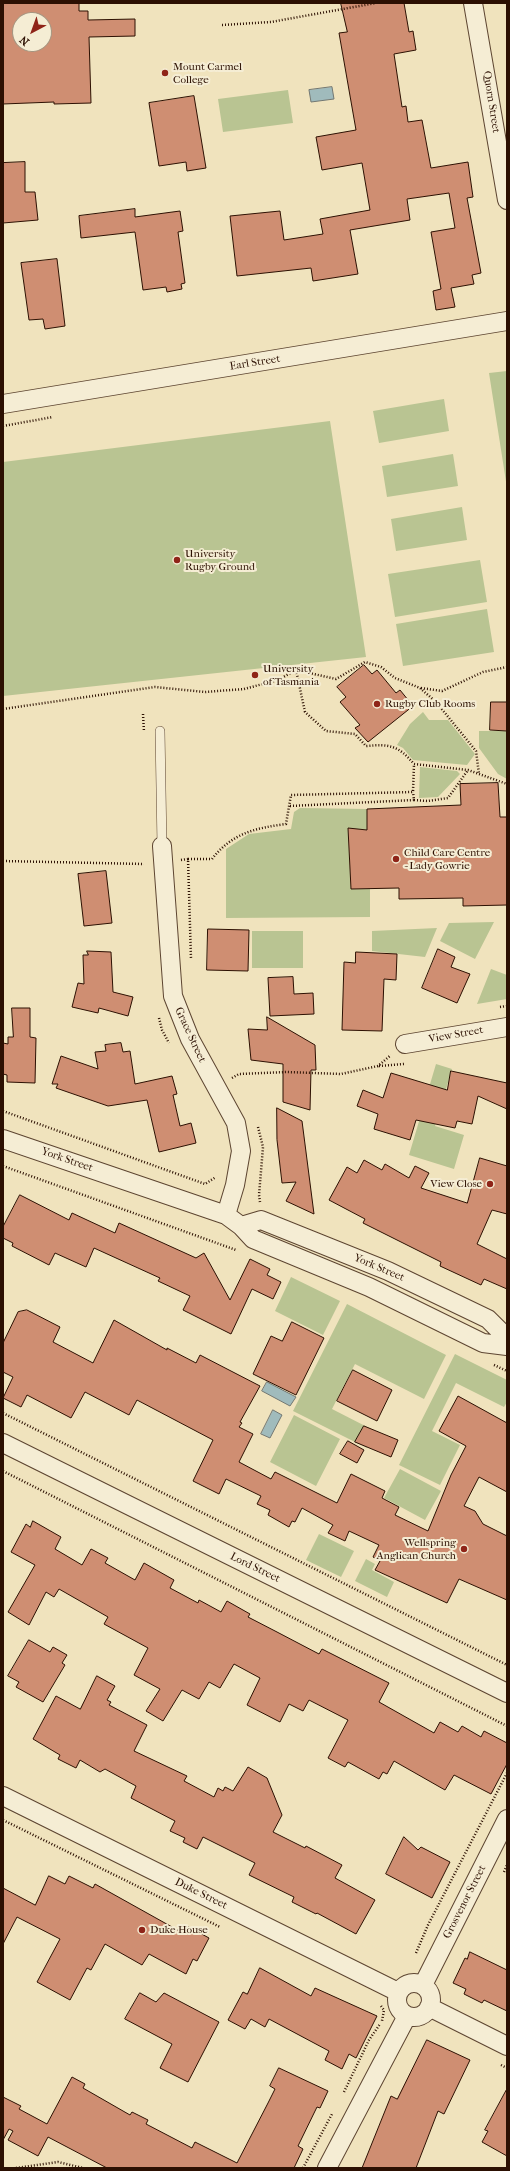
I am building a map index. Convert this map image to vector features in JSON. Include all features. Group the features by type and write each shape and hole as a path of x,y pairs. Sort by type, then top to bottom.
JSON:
{"street":[{"name":"Quorn Street","path":"473,3 507,200"},
{"name":"Earl Street","path":"3,404 507,321"},
{"name":"Grace Street","path":"162,846 173,996 190,1039 236,1123 241,1151 235,1186 226,1214"},
{"name":"View Street","path":"405,1044 507,1027"},
{"name":"York Street","path":"3,1139 226,1214 241,1226 253,1239 369,1288 484,1343 507,1346"},
{"name":"York Street","path":"241,1226 261,1220 388,1271 488,1319 507,1338"},
{"name":"Lord Street","path":"3,1443 507,1693"},
{"name":"Duke Street","path":"3,1796 398,1992"},
{"name":"Grosvenor Street","path":"423,1985 507,1819"},
{"path":"412,1983 423,1985 431,1998 429,2007 422,2015 407,2016 399,2008 397,1998 398,1992 402,1988 412,1983"},
{"path":"429,2007 507,2046"},
{"path":"327,2168 407,2016"}],"lane":[{"path":"160,731 162,846"}],"path":[{"path":"222,25 271,22 376,3"},
{"path":"3,708 155,687 205,692 244,689 278,680 296,670 336,679 365,662 381,666 395,678 420,688 442,691 483,672 507,667"},
{"path":"296,670 305,712 326,731 354,734 366,746 388,744 404,753 414,764 468,770 507,784"},
{"path":"420,688 436,702 476,751 479,774"},
{"path":"414,764 414,800"},
{"path":"290,806 414,800 428,801 448,798 468,770"},
{"path":"174,861 188,859 212,859 222,847 235,837 254,829 286,824 292,795 413,792"},
{"path":"188,859 191,962"},
{"path":"3,861 149,864"},
{"path":"216,1087 239,1074 287,1072 341,1074 378,1066 405,1044"},
{"path":"228,1072 236,1084"},
{"path":"3,1111 206,1184"},
{"path":"257,1124 263,1147 259,1201"},
{"path":"3,1413 507,1665"},
{"path":"3,1471 507,1726"},
{"path":"415,1955 428,1925 507,1773"},
{"path":"3,1820 222,1928"},
{"path":"343,2093 369,2040 382,2021"},
{"path":"500,2065 507,2068"},
{"path":"303,2168 336,2107"},
{"path":"16,2168 58,2162 83,2168"}],"green space":[{"path":"288,90 293,123 223,132 218,99"},
{"path":"507,371 507,488 489,373"},
{"path":"444,399 449,431 379,443 373,411"},
{"name":"University Rugby Ground","path":"330,421 366,657 3,696 3,462"},
{"path":"453,454 458,486 387,497 382,466"},
{"path":"462,507 467,540 396,551 391,519"},
{"path":"480,560 487,602 395,617 388,574"},
{"path":"487,609 494,652 403,666 396,624"},
{"path":"423,712 429,720 448,720 475,754 467,765 413,760 403,748 397,745 410,724"},
{"path":"479,731 507,731 507,779 498,774 479,748"},
{"path":"420,767 457,771 460,774 438,797 419,798"},
{"path":"300,808 367,809 367,830 348,829 351,889 370,889 370,917 226,918 226,849 249,834 291,829 294,812"},
{"path":"494,922 475,959 440,941 449,923"},
{"path":"437,928 425,957 372,951 372,931"},
{"path":"252,931 303,931 303,968 252,968"},
{"path":"491,969 507,975 507,999 477,1004"},
{"path":"436,1064 452,1069 435,1126 464,1135 454,1169 409,1155"},
{"path":"291,1277 340,1301 323,1335 275,1311"},
{"path":"347,1304 446,1355 424,1399 355,1364 332,1409 375,1431 367,1448 293,1411"},
{"path":"455,1354 507,1380 507,1402 504,1407 456,1383 432,1431 460,1445 440,1485 399,1465"},
{"path":"294,1415 340,1439 316,1486 270,1462"},
{"path":"400,1469 441,1491 425,1520 384,1498"},
{"path":"319,1534 354,1551 341,1577 306,1560"},
{"path":"366,1559 375,1564 372,1570 394,1582 387,1597 355,1581"}],"water":[{"path":"332,87 334,99 311,102 309,90"},
{"path":"267,1382 296,1397 290,1406 262,1391"},
{"path":"273,1410 282,1415 270,1438 261,1434"}],"building":[{"path":"3,3 79,3 79,11 88,11 88,20 135,19 135,36 89,37 91,103 54,104 54,102 3,104"},
{"path":"341,3 404,3 409,32 413,31 416,50 394,54 402,107 406,106 408,122 422,120 431,168 468,162 473,197 467,198 481,273 472,275 474,284 451,288 455,307 436,310 433,291 441,289 431,232 455,228 449,193 407,199 410,220 350,230 358,274 313,281 311,268 237,276 230,216 280,211 284,240 323,234 320,219 370,210 362,163 322,170 316,137 356,130 339,33 347,32"},
{"path":"194,96 206,168 187,171 186,162 159,166 149,103"},
{"path":"25,162 25,192 35,192 38,220 3,223 3,163"},
{"path":"135,209 135,217 180,211 183,231 178,232 185,283 181,284 182,289 167,292 166,287 143,290 135,232 81,238 79,216"},
{"path":"57,259 65,326 45,329 43,319 29,320 21,263"},
{"name":"Rugby Club Rooms","path":"364,665 372,674 377,670 396,693 400,690 413,706 368,742 355,728 360,725 340,702 346,697 337,687"},
{"path":"491,702 507,702 507,731 490,730"},
{"path":"498,783 500,817 507,817 507,905 463,906 463,898 399,899 399,888 351,889 348,828 367,830 367,809 461,805 460,784"},
{"path":"106,871 112,923 84,926 78,874"},
{"path":"208,929 249,930 248,971 207,970"},
{"path":"438,949 455,957 451,967 470,974 457,1003 422,988"},
{"path":"87,951 111,952 113,992 133,997 128,1016 99,1008 98,1013 72,1007 78,983 84,984 83,955 88,955"},
{"path":"356,952 397,954 396,980 384,979 382,1031 342,1030 344,962 355,963"},
{"path":"293,977 294,994 313,993 314,1014 270,1016 268,978"},
{"path":"12,1008 30,1008 30,1037 36,1038 35,1083 7,1082 7,1075 3,1074 3,1043 8,1044 8,1037 13,1037"},
{"path":"267,1017 315,1045 316,1070 311,1070 310,1110 283,1102 283,1064 251,1060 248,1029 267,1030"},
{"path":"121,1043 123,1052 130,1051 135,1084 172,1076 177,1094 173,1095 180,1126 191,1123 196,1143 159,1152 147,1100 108,1106 56,1088 58,1084 52,1084 61,1056 98,1069 95,1052 106,1051 105,1045"},
{"path":"451,1071 507,1083 507,1109 478,1096 472,1124 457,1121 455,1128 416,1120 410,1140 374,1129 378,1114 357,1106 363,1090 383,1098 391,1073 447,1090"},
{"path":"277,1108 302,1121 314,1214 286,1201 296,1182 282,1183 277,1140"},
{"path":"480,1158 507,1166 507,1214 492,1210 477,1244 507,1259 507,1289 484,1279 481,1285 440,1266 441,1262 363,1223 365,1219 329,1200 347,1167 357,1173 364,1160 382,1170 385,1164 409,1178 415,1166 429,1173 421,1188 467,1203"},
{"path":"20,1195 69,1220 72,1213 115,1233 119,1223 196,1258 204,1253 230,1300 250,1259 270,1269 267,1275 281,1282 273,1299 252,1289 231,1334 183,1310 190,1296 158,1281 160,1278 94,1248 86,1267 55,1253 49,1265 12,1246 13,1243 3,1238 3,1227"},
{"path":"27,1310 60,1327 53,1342 93,1363 114,1320 167,1350 167,1348 196,1363 200,1355 260,1386 240,1422 242,1423 239,1427 253,1434 239,1462 271,1479 275,1472 337,1503 351,1474 385,1491 382,1498 399,1507 395,1515 428,1531 451,1475 466,1446 439,1431 458,1396 507,1423 507,1492 479,1477 464,1506 475,1511 483,1524 507,1536 507,1600 459,1579 447,1603 375,1570 380,1561 373,1557 379,1545 349,1531 345,1541 328,1533 333,1525 302,1508 295,1522 292,1521 289,1527 268,1515 270,1510 257,1504 261,1496 226,1479 219,1494 193,1481 213,1440 137,1400 129,1415 85,1392 71,1418 27,1395 21,1407 3,1398 13,1377 3,1372 3,1343 18,1312"},
{"path":"292,1322 324,1338 296,1395 253,1374 271,1336 282,1341"},
{"path":"353,1370 392,1390 377,1421 337,1401"},
{"path":"364,1426 398,1440 391,1457 355,1442"},
{"path":"348,1441 364,1450 357,1463 340,1454"},
{"path":"33,1521 61,1537 55,1549 82,1565 91,1549 108,1558 105,1563 135,1580 144,1563 174,1580 170,1588 198,1603 199,1600 221,1612 227,1601 250,1614 248,1617 319,1654 322,1649 389,1683 379,1702 434,1733 440,1722 458,1732 462,1726 481,1737 484,1731 507,1743 507,1764 491,1794 454,1775 445,1790 394,1761 387,1774 383,1772 379,1779 348,1762 345,1767 328,1758 348,1720 309,1700 303,1711 289,1704 280,1722 247,1705 260,1678 234,1664 220,1688 209,1682 199,1699 182,1690 163,1721 146,1711 160,1689 134,1675 148,1648 104,1624 108,1617 59,1589 54,1597 46,1592 29,1625 8,1612 35,1565 11,1552 26,1524 30,1527"},
{"path":"29,1640 50,1652 53,1647 67,1655 62,1663 65,1665 43,1702 16,1687 19,1682 8,1676"},
{"path":"97,1676 115,1686 107,1700 111,1702 109,1705 147,1725 134,1751 187,1776 184,1781 214,1797 218,1788 223,1791 225,1787 233,1791 248,1767 267,1778 282,1815 273,1832 305,1848 306,1846 342,1865 335,1878 375,1900 356,1934 317,1913 316,1914 292,1902 294,1897 249,1875 255,1863 203,1837 197,1849 183,1842 185,1838 170,1831 175,1821 131,1798 136,1786 105,1769 100,1772 80,1760 76,1768 58,1759 60,1755 33,1739 56,1696 80,1709"},
{"path":"404,1837 418,1850 421,1847 450,1862 432,1898 386,1874"},
{"path":"49,1876 65,1884 69,1876 93,1888 95,1884 181,1932 184,1932 187,1926 209,1938 197,1961 193,1959 186,1974 149,1954 142,1965 105,1944 91,1970 87,1968 70,2000 37,1982 60,1939 17,1917 3,1944 3,1888 35,1905"},
{"path":"470,1952 507,1970 507,2011 484,2000 482,2003 464,1994 466,1989 453,1983 465,1958 467,1959"},
{"path":"260,1968 311,1996 315,1988 377,2016 356,2058 349,2054 342,2069 325,2060 329,2051 269,2019 265,2027 251,2019 245,2029 228,2020 243,1992 247,1994"},
{"path":"140,1993 156,2002 164,1993 219,2022 188,2082 160,2068 172,2044 125,2019"},
{"path":"427,2040 470,2060 444,2114 438,2111 416,2168 362,2168 391,2096 397,2099"},
{"path":"279,2068 328,2091 320,2108 317,2107 298,2146 303,2149 294,2168 107,2168 48,2137 38,2156 8,2140 13,2131 9,2129 3,2140 3,2097 21,2106 19,2109 47,2124 72,2077 85,2084 83,2088 130,2115 132,2112 148,2120 146,2124 192,2148 195,2142 237,2163 275,2089 270,2086"},
{"path":"507,2089 507,2156 482,2142 488,2131 485,2130"}],"place":[{"name":"Mount Carmel College","path":"165,73"},
{"name":"University Rugby Ground","path":"177,560"},
{"name":"University of Tasmania","path":"255,675"},
{"name":"Rugby Club Rooms","path":"377,704"},
{"name":"Child Care Centre - Lady Gowrie","path":"396,859"},
{"name":"View Close","path":"490,1184"},
{"name":"Wellspring Anglican Church","path":"464,1549"},
{"name":"Duke House","path":"142,1930"}]}
